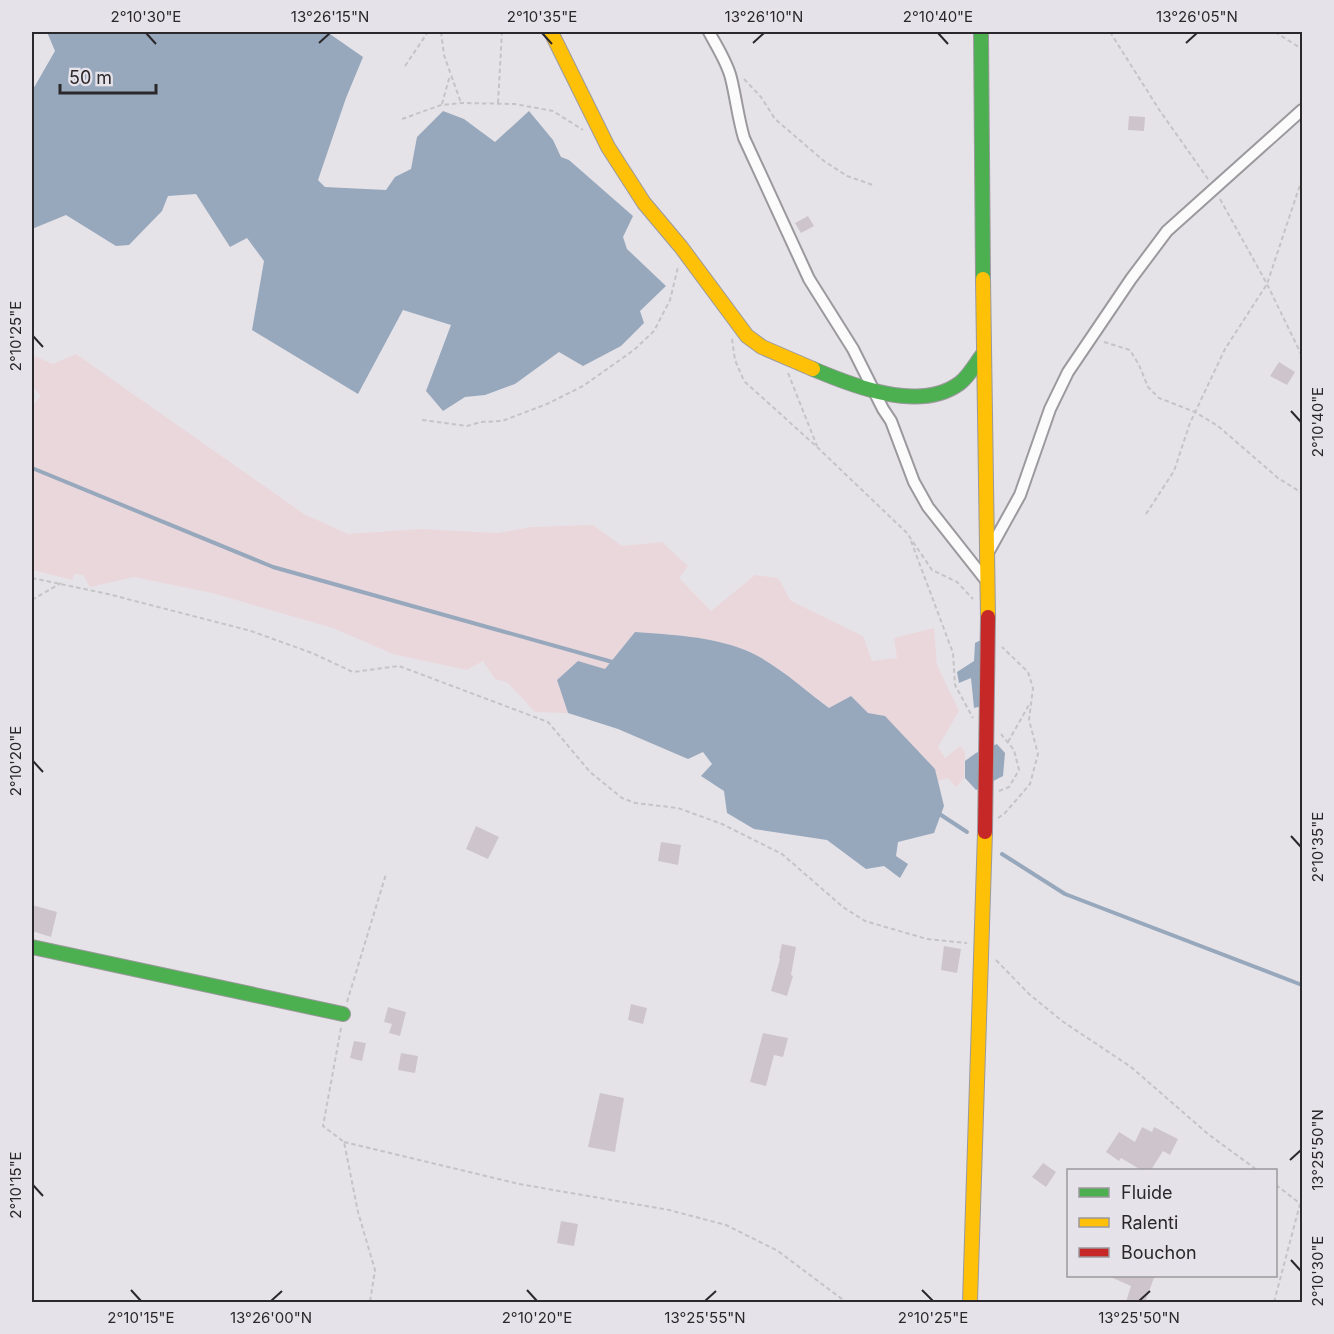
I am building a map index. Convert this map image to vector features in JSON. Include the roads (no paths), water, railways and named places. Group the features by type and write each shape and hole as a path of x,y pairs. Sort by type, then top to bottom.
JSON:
{"street":[{"path":"551,32 608,147 645,203 747,336 776,352 846,383 875,392 904,396 921,396 946,391 961,382 983,354"},
{"path":"709,32 724,58 731,78 739,122 754,163 809,279 854,349 891,421 914,482 928,507 988,583"},
{"path":"970,1302 982,945 989,632 983,354 981,32"},
{"path":"987,554 1020,495 1050,409 1068,372 1090,338 1167,231 1302,110"},
{"path":"32,947 343,1014"}],"water":[{"path":"47,32 327,32 363,57 346,98 318,180 325,187 386,190 395,177 411,169 417,137 443,111 464,119 495,142 529,111 553,140 561,157 569,160 633,216 623,237 627,249 666,286 640,311 644,323 621,346 583,366 559,352 515,384 485,395 465,397 443,411 426,391 451,325 403,310 358,394 252,330 264,261 247,238 230,247 196,194 168,196 162,211 129,245 116,246 66,215 32,229 32,91 55,51"},
{"path":"635,632 691,637 732,645 767,661 829,708 851,696 868,713 885,716 935,769 944,806 934,833 898,842 896,856 908,864 900,878 884,866 866,869 827,840 754,829 727,813 724,791 701,776 712,764 703,752 688,759 618,729 568,713 557,680 578,661 605,669"},
{"path":"983,639 982,706 974,708 971,678 959,683 957,672 974,661 975,643"},
{"path":"997,744 1005,753 1003,776 976,790 965,778 965,761 976,753"}],"waterway":[{"path":"32,468 273,567 616,663"},
{"path":"938,813 967,832"},
{"path":"1002,854 1065,894 1302,985"}]}
